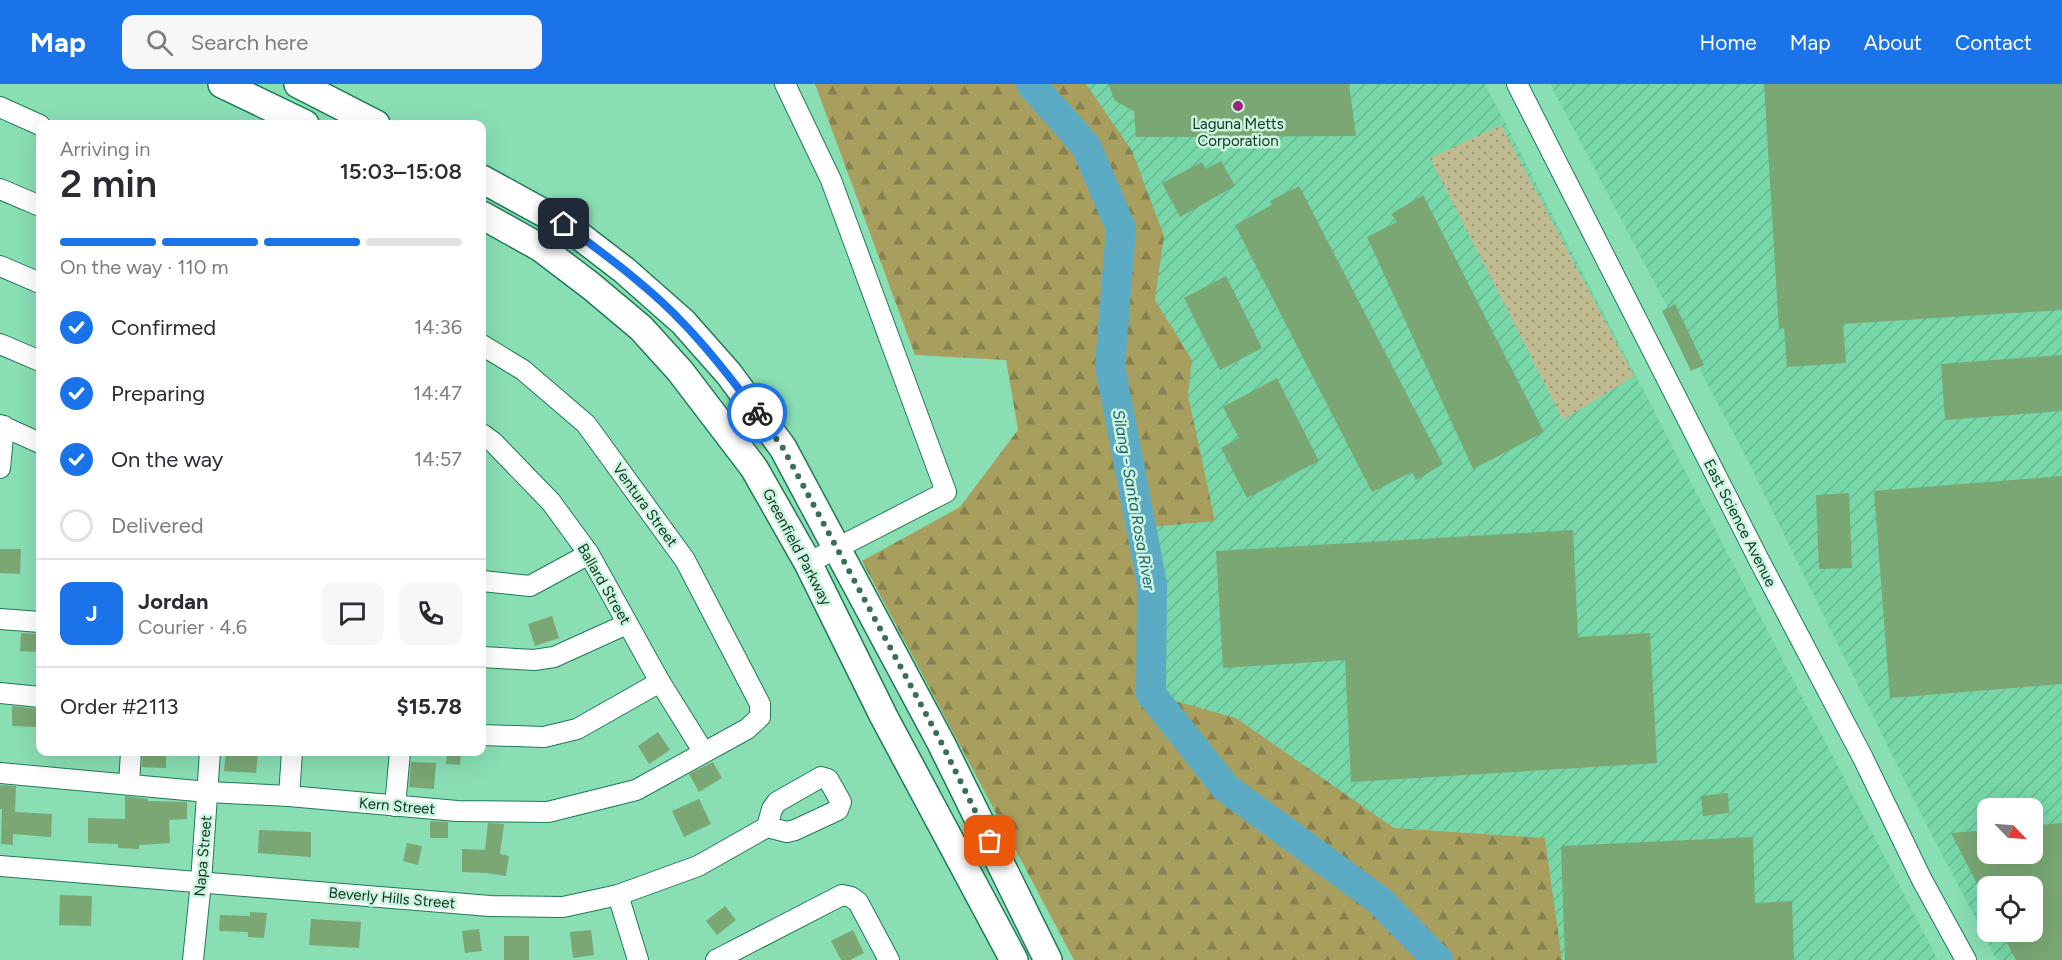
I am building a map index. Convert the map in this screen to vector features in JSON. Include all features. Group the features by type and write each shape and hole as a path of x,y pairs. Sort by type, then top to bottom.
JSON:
{"main road":[{"path":"222,84 297,120"},
{"path":"298,84 368,120"},
{"path":"486,181 564,224 624,270 683,322 729,374 783,448 941,742 1048,960"},
{"name":"Greenfield Parkway","path":"486,217 541,248 641,328 680,371 754,468 808,563 884,717 1014,960"}],"street":[{"path":"785,84 831,180 946,492 808,563"},
{"name":"East Science Avenue","path":"1517,84 1760,562 1863,758 1922,880 1966,960"},
{"path":"0,107 36,123"},
{"path":"0,189 36,204"},
{"path":"0,266 36,281"},
{"path":"0,344 36,359"},
{"name":"Ventura Street","path":"486,347 523,370 586,424 685,560 760,704"},
{"path":"0,468 2,426 36,441"},
{"name":"Ballard Street","path":"486,437 551,502 589,554 660,682 703,752"},
{"path":"486,581 530,586 589,554"},
{"path":"0,619 36,622"},
{"path":"486,657 534,660 554,657 627,624"},
{"path":"486,735 544,737 577,729 660,682"},
{"path":"0,693 36,697"},
{"name":"Kern Street","path":"0,773 457,811 548,812 636,790 747,729 760,717 760,704"},
{"path":"129,783 131,756"},
{"name":"Napa Street","path":"193,960 210,756"},
{"path":"289,796 292,756"},
{"path":"395,806 400,756"},
{"name":"Beverly Hills Street","path":"0,866 490,906 564,907 618,895 699,866 767,827"},
{"path":"618,895 638,960"},
{"path":"718,960 842,895 858,902 887,959"}],"shaded area":[{"path":"1086,84 1485,84 1938,960 1562,960 1545,838 1394,828 1236,718 1151,694 1152,584 1141,528 1214,521 1188,395 1192,360 1155,300 1164,236"},
{"path":"1550,84 2062,84 2062,960 1997,960 1988,942 2043,942 2043,876 1977,876 1977,922 1922,816 1747,459"},
{"path":"1501,125 1634,376 1563,420 1430,158"}],"green space":[{"path":"815,84 1086,84 1132,151 1164,236 1155,300 1192,360 1188,395 1215,521 1141,528 1152,584 1151,694 1236,718 1394,828 1545,838 1562,960 1074,960 862,561 960,507 1018,430 1006,360 915,355"}],"building":[{"name":"Laguna Metts Corporation","path":"1108,84 1349,84 1356,136 1136,137 1134,111 1115,101"},
{"path":"1764,84 2062,84 2062,310 1843,324 1846,363 1787,367 1784,328 1779,329"},
{"path":"1221,161 1235,186 1180,217 1162,183 1202,162 1206,169"},
{"path":"1299,186 1443,464 1416,480 1412,472 1372,492 1235,225 1272,205 1270,201"},
{"path":"1423,195 1544,432 1473,469 1367,237 1397,222 1391,214"},
{"path":"1226,276 1262,348 1220,370 1184,298"},
{"path":"1675,304 1704,365 1691,371 1662,311"},
{"path":"2062,355 2062,411 1945,420 1941,364"},
{"path":"1277,378 1319,461 1247,498 1221,448 1239,438 1223,407"},
{"path":"2062,476 2062,684 1890,698 1874,491"},
{"path":"1849,493 1852,568 1819,569 1816,495"},
{"path":"1573,530 1578,637 1650,633 1657,763 1351,782 1345,660 1223,668 1216,551"},
{"path":"0,549 21,549 20,574 0,573"},
{"path":"552,616 559,638 535,646 528,624"},
{"path":"21,633 36,634 36,652 20,651"},
{"path":"12,706 36,709 36,727 12,726"},
{"path":"658,732 670,750 649,764 638,746"},
{"path":"143,756 166,756 166,768 142,767"},
{"path":"226,756 258,756 256,773 224,771"},
{"path":"447,756 461,756 460,765 446,764"},
{"path":"411,762 436,763 434,789 409,787"},
{"path":"713,762 722,778 699,792 689,774"},
{"path":"0,785 16,786 15,812 52,814 51,837 13,834 13,845 1,844"},
{"path":"1728,793 1729,813 1703,816 1701,796"},
{"path":"125,796 148,799 148,801 187,802 187,819 169,820 170,843 139,845 139,849 118,848 118,844 88,843 88,818 125,819"},
{"path":"699,799 711,824 684,837 672,811"},
{"path":"430,821 448,822 448,838 430,838"},
{"path":"488,823 504,824 500,854 509,856 506,876 462,872 462,849 485,850"},
{"path":"2062,823 2062,960 2016,960 2006,942 2043,942 2043,876 1977,876 1977,884 1951,833 1977,831 1977,864 2043,864 2043,825"},
{"path":"259,830 311,832 311,857 258,853"},
{"path":"1753,837 1755,903 1792,901 1794,960 1565,960 1561,846"},
{"path":"407,843 422,846 418,865 403,861"},
{"path":"60,895 92,896 91,926 59,925"},
{"path":"725,906 736,920 717,935 706,921"},
{"path":"250,912 267,913 264,938 248,937 248,932 219,931 220,915 250,916"},
{"path":"311,919 361,922 359,948 309,945"},
{"path":"479,929 482,951 465,953 462,931"},
{"path":"591,930 594,955 573,958 570,932"},
{"path":"853,930 864,953 850,960 841,960 831,941"},
{"path":"504,936 529,936 529,960 504,960"}],"waterway":[{"name":"Silang - Santa Rosa River","path":"1031,84 1086,146 1121,228 1110,366 1152,584 1151,694 1226,788 1380,901 1438,960"}],"way so far":[{"path":"757,413 783,448 941,742 990,841"}],"place":[{"name":"Laguna Metts Corporation","path":"1238,106"}],"route":[{"path":"564,224 624,270 683,322 729,374 757,413"}]}
